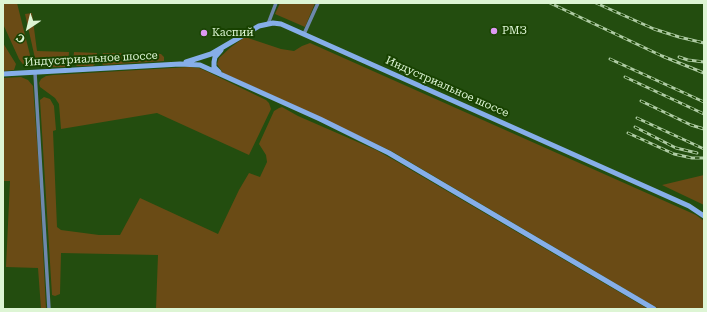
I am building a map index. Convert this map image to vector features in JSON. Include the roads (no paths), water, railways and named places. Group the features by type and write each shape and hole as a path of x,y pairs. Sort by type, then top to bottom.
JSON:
{"main road":[{"name":"Индустриальное шоссе","path":"180,64 211,54 252,29 268,24 281,24 689,206 704,216"},
{"path":"222,75 214,67 214,62 218,53 229,43"},
{"name":"Индустриальное шоссе","path":"3,74 180,64 200,65 320,119 389,153 654,309"}],"street":[{"path":"268,24 276,3"},
{"path":"304,34 318,3"},
{"path":"35,73 50,309"}],"railway":[{"path":"550,3 662,56 704,73"},
{"path":"596,3 654,29 704,43"},
{"path":"679,57 704,62"},
{"path":"610,59 704,102"},
{"path":"625,77 704,114"},
{"path":"641,101 691,125 704,129"},
{"path":"637,118 704,149"},
{"path":"635,127 676,148 697,153"},
{"path":"628,133 674,154 692,158 704,158"}],"place":[{"name":"РМЗ","path":"494,31"},
{"name":"Каспий","path":"204,33"}]}
